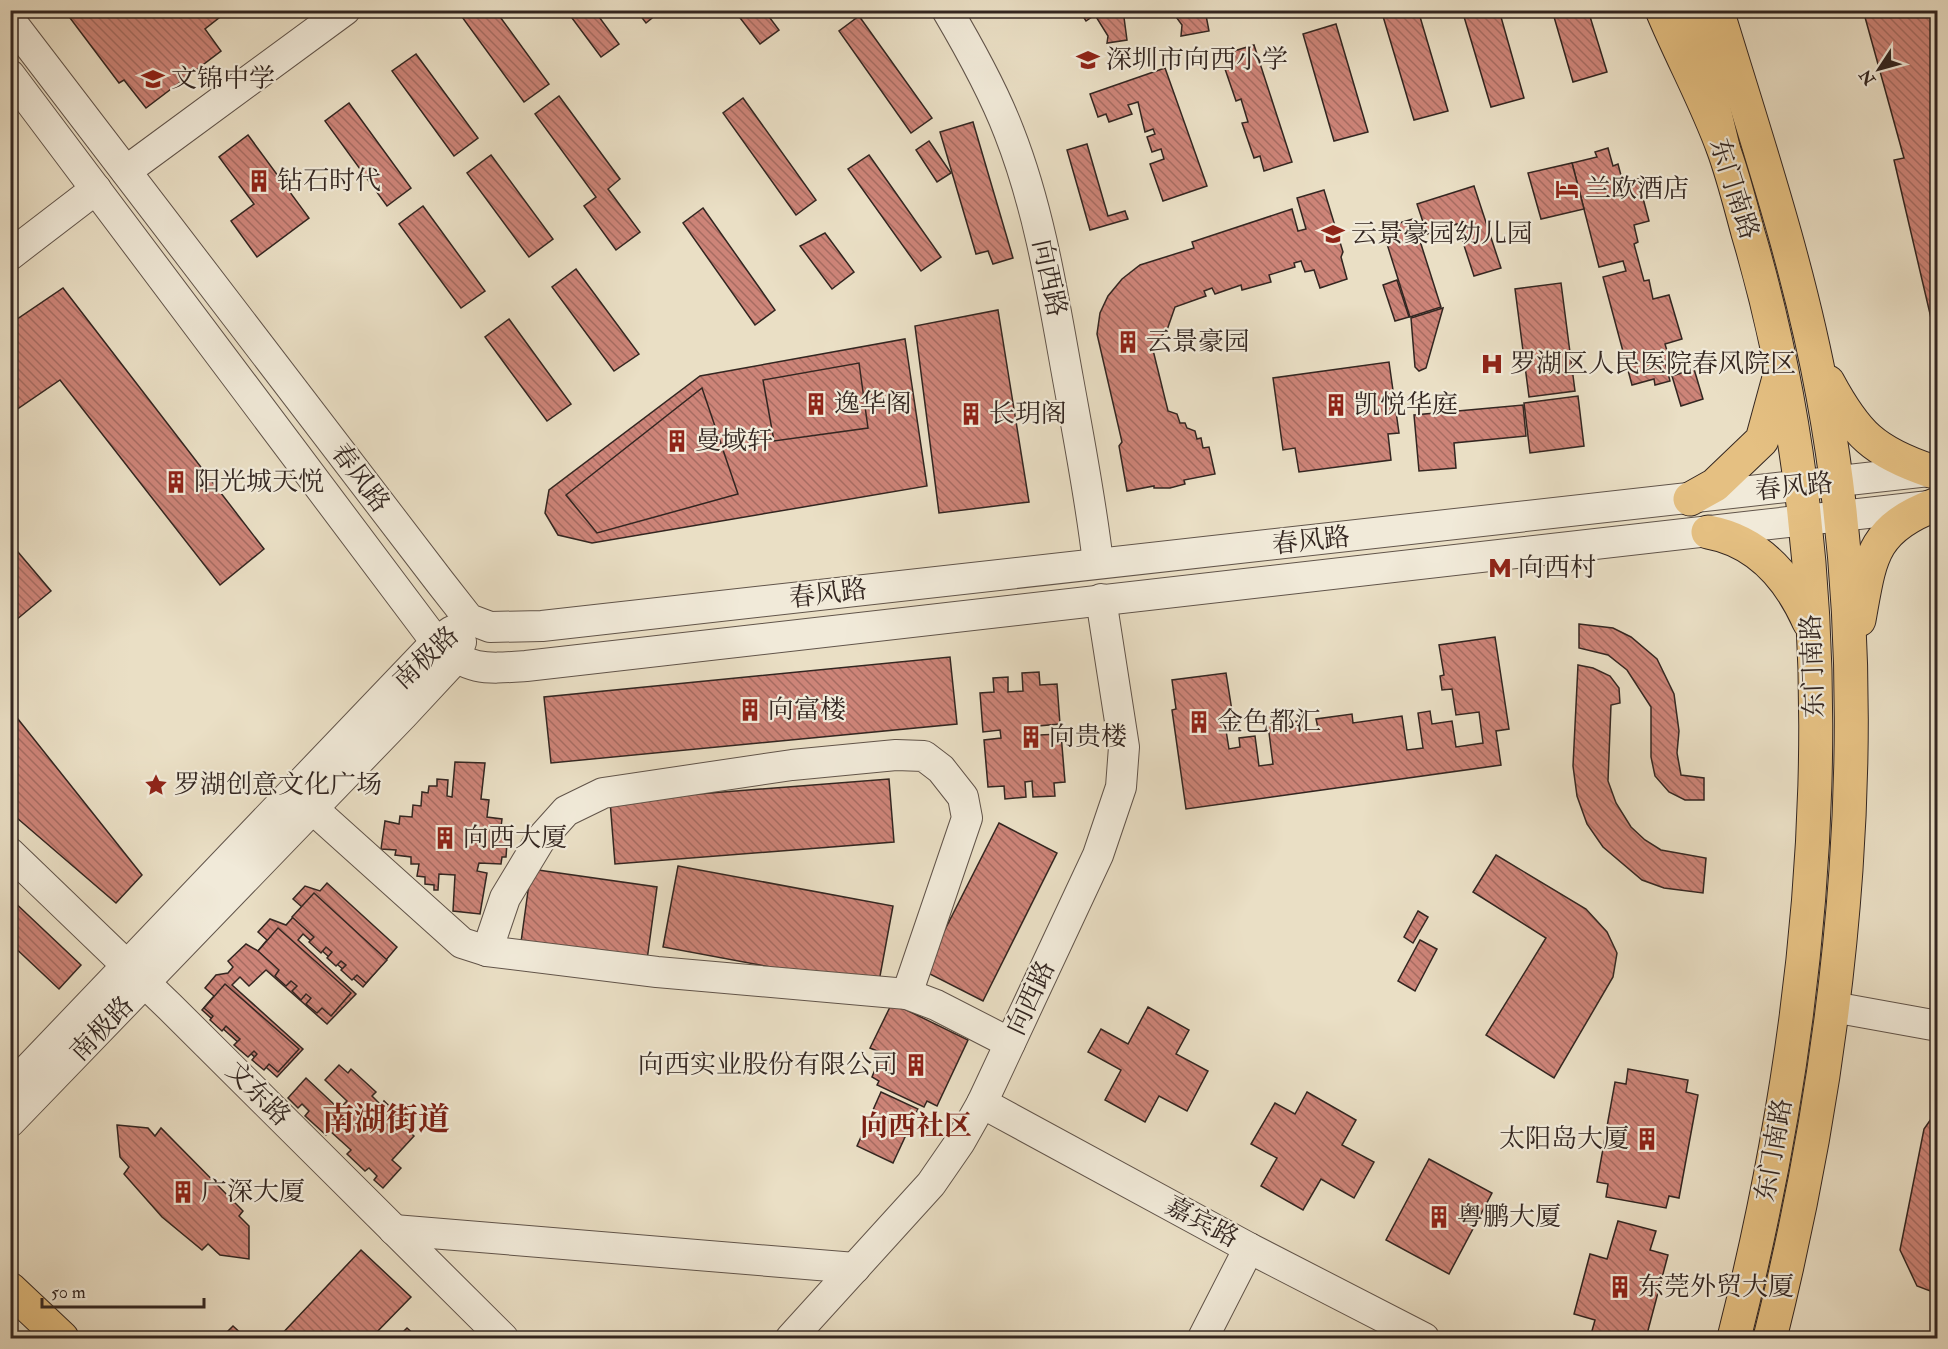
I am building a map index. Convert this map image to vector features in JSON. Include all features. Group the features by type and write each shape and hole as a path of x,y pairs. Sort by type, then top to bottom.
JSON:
{"main road":[{"name":"东门南路","path":"1662,10 1723,147 1771,310 1802,486 1814,632 1816,670 1814,830 1800,985 1778,1132 1755,1257 1734,1338"},
{"path":"1683,10 1705,72 1723,147"},
{"name":"东门南路","path":"1718,10 1804,302 1816,359 1837,482 1850,669 1848,831 1833,1007 1795,1230 1770,1338"},
{"path":"1816,359 1846,416 1867,438 1900,460 1934,471"},
{"path":"1690,499 1715,485 1762,440 1782,367"},
{"path":"1850,669 1875,549 1894,528 1911,514 1936,505"},
{"path":"1708,532 1743,542 1761,553 1785,580 1800,603 1814,632"},
{"path":"10,1289 62,1338"}],"street":[{"path":"126,171 345,10"},
{"name":"向西路","path":"947,10 974,56 1009,132 1029,194 1048,265 1092,509 1098,563"},
{"name":"春风路","path":"10,20 469,619 490,627 542,626 1934,471"},
{"name":"春风路","path":"10,75 446,651 476,667 526,666 1936,505"},
{"path":"10,255 96,189"},
{"name":"向西路","path":"791,1338 946,1164 982,1103 1105,838 1121,787 1124,747 1101,599"},
{"name":"南极路","path":"10,1122 137,975 446,651 469,619"},
{"path":"487,951 504,898 540,840 566,811 603,793 792,765 896,755 924,756 941,768 963,797 967,818 907,994"},
{"path":"303,800 462,943 487,951 657,972 907,994 936,1005 1010,1043"},
{"name":"文东路","path":"10,853 137,975 503,1338"},
{"name":"南极路","path":"10,1088 137,975"},
{"path":"1833,1007 1938,1026"},
{"name":"嘉宾路","path":"982,1103 1249,1248 1424,1338"},
{"path":"394,1230 855,1268"},
{"path":"1203,1338 1249,1248"}],"building":[{"path":"64,10 167,10 171,15 177,10 229,10 205,29 221,51 146,108 124,80 119,83"},
{"path":"471,10 495,10 549,84 524,102 462,17"},
{"path":"566,10 594,10 619,44 601,57"},
{"path":"636,10 662,10 646,23"},
{"path":"734,10 764,10 779,30 760,44"},
{"path":"1079,10 1123,10 1127,40 1107,43 1108,36 1095,15 1086,21"},
{"path":"1171,10 1205,10 1209,31 1181,36 1182,25"},
{"path":"1391,10 1418,10 1448,111 1414,120 1382,13"},
{"path":"1462,10 1499,10 1524,98 1491,107"},
{"path":"1552,10 1588,10 1607,72 1573,82"},
{"path":"1863,10 1938,10 1938,348 1894,160 1904,158"},
{"path":"859,16 932,118 911,133 839,31"},
{"path":"1336,24 1368,132 1334,141 1303,34"},
{"path":"1254,45 1292,162 1264,171 1260,156 1254,158 1242,123 1248,122 1241,99 1236,101 1224,66 1231,64 1227,53"},
{"path":"416,54 478,138 454,156 392,71"},
{"path":"1165,68 1207,186 1163,201 1150,164 1164,159 1161,149 1152,152 1147,137 1155,134 1153,129 1145,132 1138,102 1128,105 1132,114 1109,122 1106,114 1098,117 1090,94"},
{"path":"559,96 620,179 608,189 640,232 616,250 584,206 596,197 535,114"},
{"path":"743,98 816,200 796,215 723,113"},
{"path":"349,103 411,188 387,206 325,121"},
{"path":"973,122 1013,258 993,264 988,251 976,254 940,132"},
{"name":"钻石时代","path":"248,135 309,218 257,257 231,221 254,204 219,157"},
{"path":"929,141 951,173 937,182 916,150"},
{"path":"1087,144 1108,216 1125,211 1128,219 1090,230 1067,150"},
{"path":"1608,148 1613,166 1618,164 1623,183 1638,179 1649,221 1634,225 1638,242 1634,244 1644,281 1649,280 1653,299 1669,295 1682,339 1665,344 1670,361 1665,362 1670,381 1655,385 1654,379 1632,385 1603,277 1626,271 1623,261 1599,267 1572,163 1597,157 1595,152"},
{"path":"491,155 553,239 529,257 467,173"},
{"path":"869,155 941,257 921,271 848,169"},
{"path":"1572,163 1584,209 1541,219 1528,173"},
{"path":"1474,186 1501,268 1474,276 1457,224 1427,234 1417,204"},
{"name":"云景豪园","path":"1324,190 1343,252 1341,257 1347,279 1320,288 1314,270 1305,272 1301,261 1294,263 1295,267 1269,275 1271,282 1242,290 1241,285 1215,294 1212,288 1204,291 1206,296 1175,307 1167,330 1152,346 1168,411 1177,414 1180,423 1185,423 1187,428 1195,431 1197,439 1201,438 1203,448 1209,447 1215,474 1184,480 1185,484 1170,488 1154,488 1154,486 1127,491 1119,446 1122,442 1097,334 1100,313 1108,296 1122,279 1140,265 1194,248 1192,242 1292,209 1298,231 1306,229 1297,198"},
{"path":"423,206 485,291 461,308 399,224"},
{"path":"703,208 775,310 755,325 683,223"},
{"path":"1413,219 1441,307 1410,317 1382,228"},
{"path":"825,233 854,272 832,289 800,246"},
{"path":"576,269 639,354 614,371 552,287"},
{"path":"1397,280 1409,317 1395,321 1383,285"},
{"path":"1561,283 1575,391 1529,397 1515,289"},
{"name":"阳光城天悦","path":"63,288 264,549 220,585 60,380 10,414 10,324"},
{"path":"1443,308 1426,368 1419,371 1415,367 1411,318"},
{"name":"长玥阁","path":"998,310 1029,502 939,513 915,326"},
{"path":"509,319 571,404 547,421 485,337"},
{"path":"905,339 927,486 592,543 558,535 545,513 549,490 700,376"},
{"name":"凯悦华庭","path":"1389,362 1399,433 1388,434 1391,460 1299,472 1295,448 1283,450 1273,378"},
{"name":"逸华阁","path":"859,363 868,428 774,441 763,380"},
{"path":"1694,369 1703,399 1681,406 1672,376"},
{"name":"曼域轩","path":"702,388 738,494 597,533 566,495"},
{"path":"1578,396 1584,446 1530,453 1524,403"},
{"path":"1523,405 1526,436 1454,443 1456,468 1419,471 1414,415"},
{"path":"18,552 51,591 10,625 10,558"},
{"path":"1579,624 1613,628 1631,637 1657,659 1674,694 1679,731 1677,753 1681,775 1704,778 1704,800 1685,800 1669,792 1655,776 1651,757 1651,707 1627,670 1608,655 1579,648"},
{"name":"金色都汇","path":"1495,637 1509,729 1496,731 1501,765 1186,809 1172,710 1176,709 1172,680 1226,673 1233,717 1224,718 1229,749 1240,747 1239,738 1255,736 1259,766 1273,764 1268,725 1305,720 1306,730 1318,728 1316,719 1352,714 1353,723 1402,716 1407,750 1423,748 1418,713 1430,711 1432,724 1452,721 1456,747 1483,743 1479,712 1456,715 1452,689 1442,690 1440,676 1444,675 1439,645"},
{"name":"向富楼","path":"950,657 957,724 551,763 544,697"},
{"path":"1578,665 1593,668 1610,676 1619,688 1620,703 1611,705 1608,781 1616,803 1631,827 1661,850 1706,858 1703,893 1664,888 1642,880 1603,847 1587,824 1577,796 1573,766"},
{"name":"向贵楼","path":"1039,672 1040,685 1057,684 1060,724 1038,726 1039,735 1061,734 1065,782 1054,783 1055,796 1033,797 1032,781 1025,782 1026,797 1005,799 1004,786 988,787 984,740 1001,738 1000,730 983,732 980,693 994,692 993,678 1008,677 1008,692 1023,691 1022,673"},
{"path":"10,709 142,875 116,903 10,812"},
{"name":"向西大厦","path":"455,762 485,763 481,799 489,800 487,817 502,819 501,827 508,828 506,857 502,857 501,864 479,863 477,871 487,873 480,914 453,911 455,875 439,874 438,890 434,890 434,885 425,884 425,877 417,876 419,864 411,864 411,857 395,855 396,850 381,849 385,821 399,824 400,816 412,817 413,805 421,806 422,792 428,793 429,786 437,786 437,779 448,780 447,796 452,797"},
{"path":"889,779 894,842 615,864 610,801"},
{"path":"999,823 1057,853 983,1001 924,971"},
{"path":"1496,855 1586,909 1607,932 1617,953 1613,977 1554,1078 1486,1035 1546,938 1473,892"},
{"path":"678,866 893,906 878,987 663,947"},
{"path":"531,869 657,887 647,960 521,942"},
{"path":"327,883 397,947 363,987 303,934 298,940 356,994 327,1024 266,970 249,986 240,977 232,985 303,1049 277,1077 202,1010 214,996 205,988 216,975 228,973 233,967 228,961 246,944 258,951 267,940 258,932 270,919 286,925 302,907 293,899 305,886 320,891"},
{"path":"314,893 387,960 366,983 357,975 352,980 341,970 346,965 341,961 336,966 327,958 332,952 326,947 321,953 309,942 314,937 292,917"},
{"path":"10,898 81,965 59,989 10,943"},
{"path":"1418,911 1428,917 1413,943 1404,937"},
{"path":"278,928 351,993 331,1016 322,1008 317,1013 306,1004 311,998 306,994 301,1000 292,991 297,986 291,981 286,986 275,976 279,970 258,951"},
{"path":"1420,940 1437,949 1415,991 1398,981"},
{"path":"225,984 299,1049 278,1072 269,1064 264,1070 252,1060 257,1054 254,1051 248,1057 234,1045 240,1039 226,1026 222,1031 210,1020 213,1016 204,1008"},
{"name":"向西实业股份有限公司","path":"892,1003 968,1040 937,1106 927,1101 924,1107 877,1085 879,1081 872,1077 882,1053 870,1048"},
{"path":"1148,1007 1189,1030 1176,1054 1208,1071 1187,1111 1159,1096 1145,1122 1105,1100 1121,1070 1088,1052 1101,1029 1128,1044"},
{"path":"339,1065 348,1073 351,1069 376,1092 372,1096 381,1105 384,1101 408,1124 405,1128 414,1136 392,1160 401,1168 383,1188 374,1180 377,1176 369,1168 365,1171 347,1154 351,1150 330,1131 326,1135 305,1116 309,1111 302,1104 298,1108 288,1098 306,1078 339,1109 347,1101 325,1080"},
{"name":"太阳岛大厦","path":"1628,1069 1688,1080 1686,1092 1698,1095 1679,1198 1669,1196 1666,1208 1606,1197 1608,1184 1597,1182 1615,1082 1626,1084"},
{"path":"881,1092 918,1109 893,1163 857,1146"},
{"path":"1307,1092 1356,1120 1342,1145 1374,1162 1354,1198 1321,1179 1303,1210 1261,1186 1277,1158 1251,1144 1275,1103 1295,1114"},
{"path":"1938,1109 1938,1294 1917,1286 1900,1250 1924,1129"},
{"name":"广深大厦","path":"117,1125 148,1128 155,1136 161,1128 243,1211 239,1216 249,1226 249,1259 220,1255 208,1244 202,1250 162,1217 124,1174 129,1167 120,1157"},
{"name":"粤鹏大厦","path":"1429,1159 1492,1193 1449,1274 1386,1240"},
{"name":"东莞外贸大厦","path":"1618,1221 1656,1231 1650,1250 1668,1255 1646,1338 1590,1338 1595,1320 1574,1314 1590,1254 1607,1259"},
{"path":"361,1250 411,1297 371,1338 278,1338"},
{"path":"233,1326 246,1338 221,1338"},
{"path":"407,1328 418,1338 397,1338"}],"place":[{"name":"深圳市向西小学","path":"1088,60"},
{"name":"文锦中学","path":"153,79"},
{"name":"钻石时代","path":"259,181"},
{"name":"兰欧酒店","path":"1567,189"},
{"name":"云景豪园幼儿园","path":"1333,234"},
{"name":"云景豪园","path":"1128,342"},
{"name":"罗湖区人民医院春风院区","path":"1492,364"},
{"name":"逸华阁","path":"816,404"},
{"name":"凯悦华庭","path":"1336,405"},
{"name":"长玥阁","path":"971,414"},
{"name":"曼域轩","path":"677,441"},
{"name":"阳光城天悦","path":"176,482"},
{"name":"向西村","path":"1500,568"},
{"name":"向富楼","path":"750,710"},
{"name":"金色都汇","path":"1199,722"},
{"name":"向贵楼","path":"1031,737"},
{"name":"罗湖创意文化广场","path":"156,785"},
{"name":"向西大厦","path":"445,838"},
{"name":"向西实业股份有限公司","path":"916,1065"},
{"name":"太阳岛大厦","path":"1647,1139"},
{"name":"广深大厦","path":"183,1192"},
{"name":"粤鹏大厦","path":"1439,1217"},
{"name":"东莞外贸大厦","path":"1620,1287"}],"district":[{"name":"南湖街道","path":"386,1120"},
{"name":"向西社区","path":"916,1126"}]}
